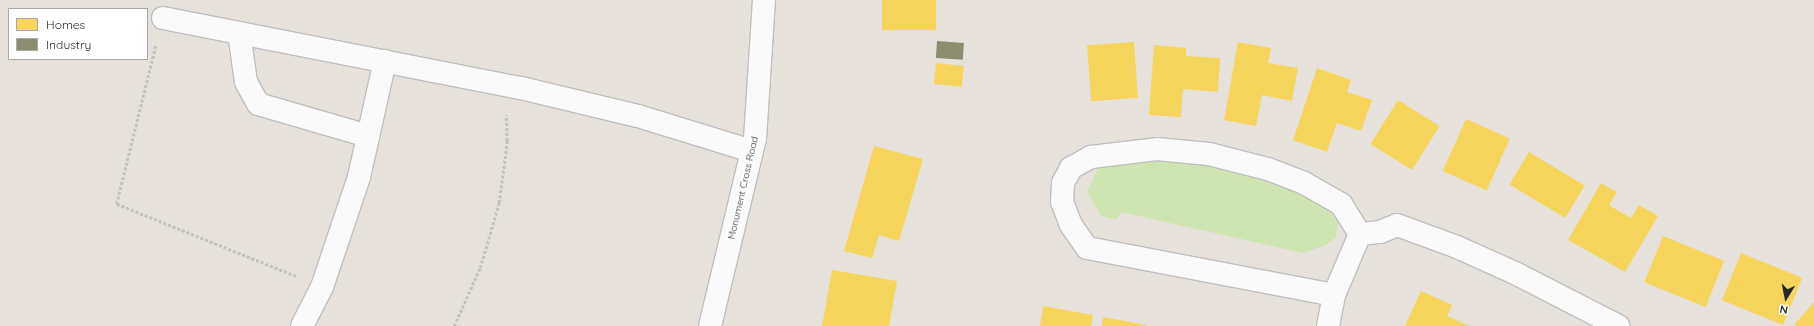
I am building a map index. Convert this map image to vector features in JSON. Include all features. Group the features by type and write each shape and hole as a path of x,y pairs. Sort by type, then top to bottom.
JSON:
{"street":[{"name":"Monument Cross Road","path":"710,326 752,151 764,0"},
{"path":"163,18 506,85 638,116 752,151"},
{"path":"239,32 246,82 258,104 368,136"},
{"path":"302,326 322,287 359,177 385,61"},
{"path":"1334,295 1087,248 1071,225 1062,202 1063,184 1071,168 1091,157 1117,152 1157,149 1209,154 1268,169 1304,183 1341,204 1360,234"},
{"path":"1360,234 1380,232 1397,225 1424,234 1517,274 1618,326"},
{"path":"1328,326 1334,295 1360,234"}],"path":[{"path":"163,18 117,204 322,287"},
{"path":"454,326 480,268 499,203 506,141 506,85"}],"green space":[{"path":"1116,157 1180,161 1252,172 1322,201 1338,223 1336,237 1326,245 1303,253 1121,212 1117,220 1101,216 1087,192 1098,168"}],"building: Homes":[{"path":"882,0 936,0 936,30 882,30"},
{"path":"1134,42 1138,98 1091,101 1087,45"},
{"path":"1238,42 1271,48 1268,63 1298,68 1292,101 1262,95 1256,126 1224,120"},
{"path":"1154,45 1186,48 1186,56 1220,58 1218,92 1183,89 1181,117 1149,115"},
{"path":"936,63 964,66 962,87 934,84"},
{"path":"1317,68 1351,80 1347,92 1372,100 1361,131 1337,123 1327,152 1293,140"},
{"path":"1398,100 1440,126 1412,170 1370,144"},
{"path":"1466,119 1510,139 1487,191 1443,171"},
{"path":"874,146 923,159 899,241 879,235 872,258 844,251"},
{"path":"1529,152 1585,185 1565,218 1509,185"},
{"path":"1601,183 1617,192 1609,205 1622,213 1631,218 1639,205 1658,216 1625,272 1568,240"},
{"path":"1663,236 1724,261 1705,307 1644,282"},
{"path":"1741,253 1802,278 1783,325 1722,300"},
{"path":"832,270 897,281 889,326 822,326"},
{"path":"1421,291 1452,305 1447,316 1469,326 1405,326"},
{"path":"1814,302 1814,326 1797,326 1795,324"},
{"path":"1043,306 1093,315 1091,326 1040,326"},
{"path":"1103,317 1146,325 1146,326 1102,326"}],"building: Industry":[{"path":"937,41 964,43 963,60 936,58"}]}
